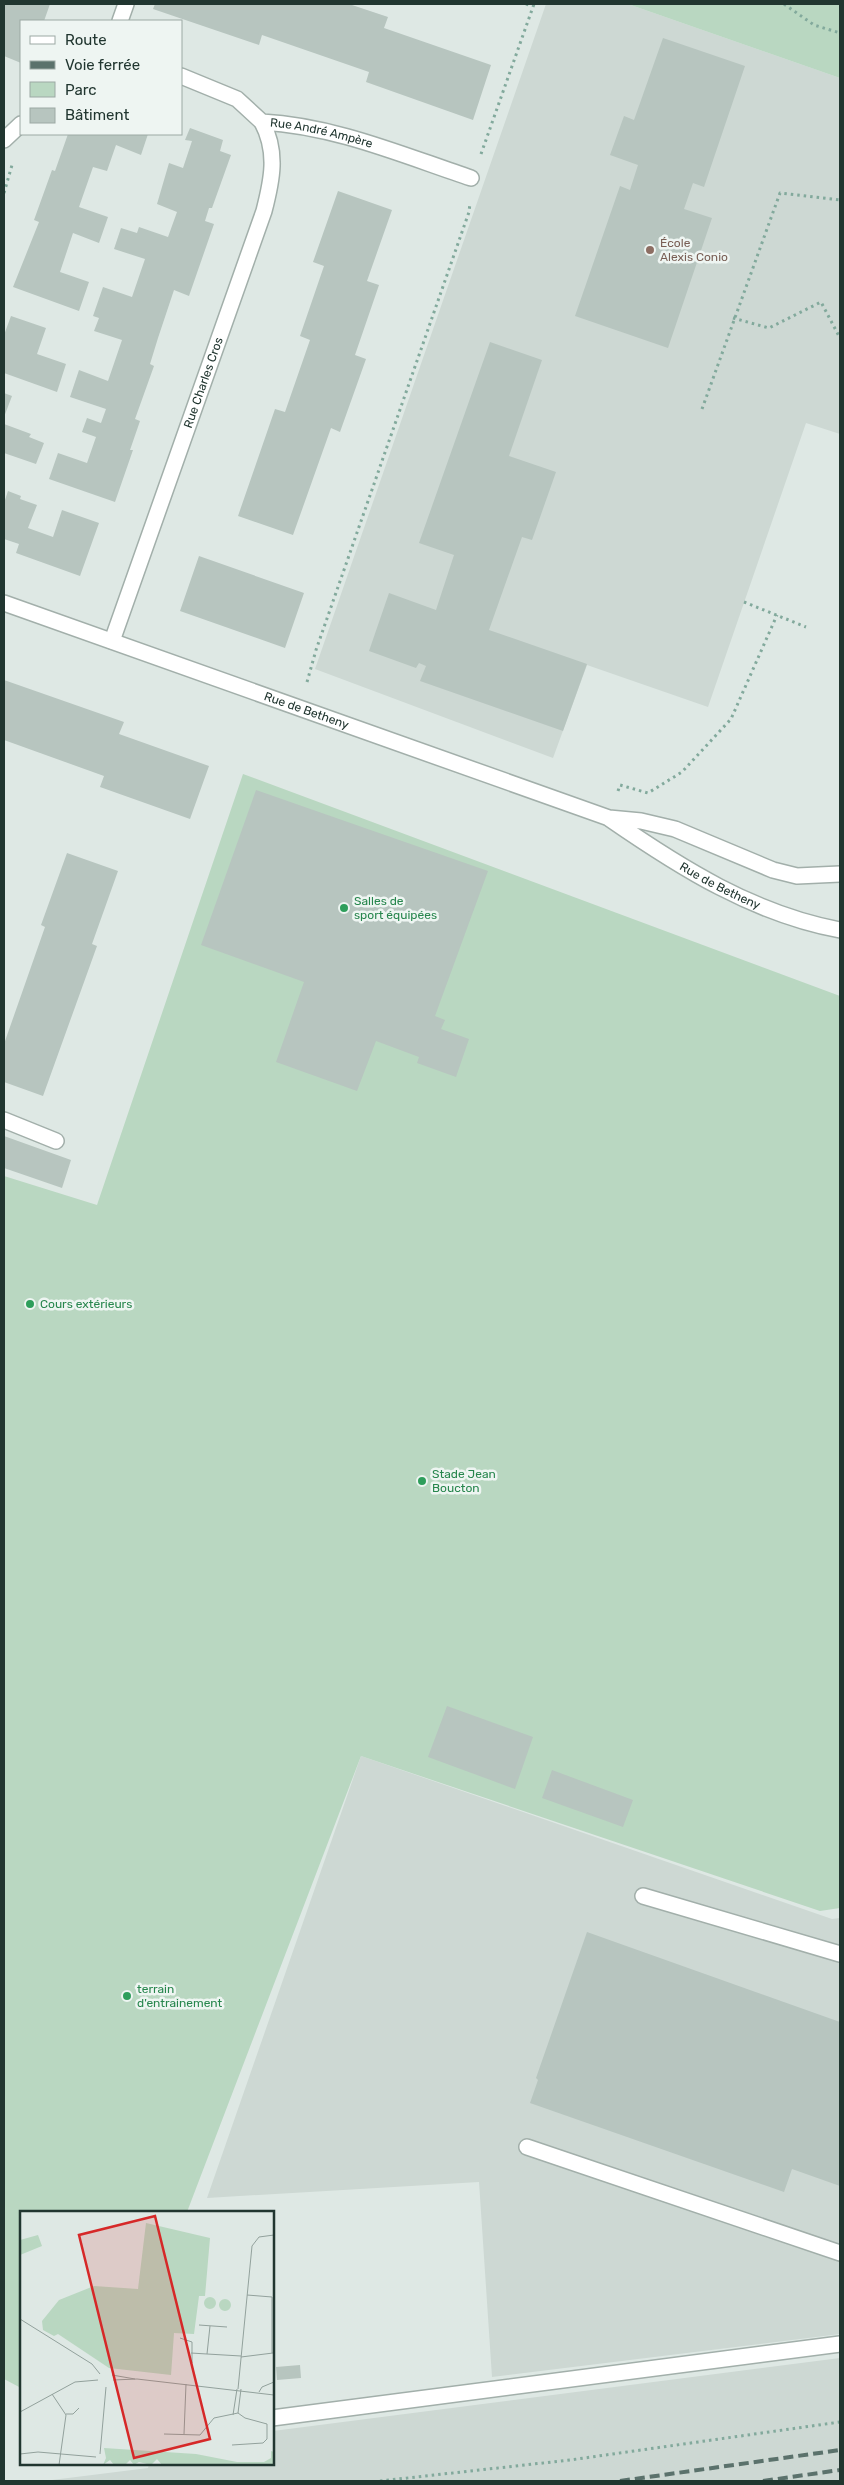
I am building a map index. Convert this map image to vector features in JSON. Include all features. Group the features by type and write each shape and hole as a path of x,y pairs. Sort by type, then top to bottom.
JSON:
{"street":[{"path":"120,20 126,4"},
{"name":"Rue André Ampère","path":"182,76 237,98 262,122 294,124 323,129 471,178"},
{"name":"Rue Charles Cros","path":"112,641 264,211 273,167 270,136 262,122"},
{"path":"4,140 20,125"},
{"name":"Rue de Betheny","path":"4,603 609,818 641,821 675,829 773,870 797,876 840,874"},
{"name":"Rue de Betheny","path":"609,818 661,854 741,899 805,923 840,930"},
{"path":"4,1120 56,1141"},
{"path":"643,1896 840,1954"},
{"path":"527,2147 840,2253"},
{"path":"274,2418 840,2344"}],"path":[{"path":"300,708 316,650 469,212 471,178 533,5 526,4"},
{"path":"784,4 814,25 840,33"},
{"path":"702,410 733,318 780,193 840,200"},
{"path":"733,318 769,328 821,302 840,338"},
{"path":"744,602 806,627"},
{"path":"609,818 620,785 648,793 682,772 731,719 777,615"},
{"path":"380,2481 570,2460 840,2422"}],"shaded area":[{"name":"École Alexis Conio","path":"546,4 628,4 840,78 840,434 806,423 708,707 587,665 553,758 315,669"},
{"path":"361,1756 832,1919 840,1918 840,2334 492,2377 479,2182 207,2198"},
{"path":"840,2358 840,2481 44,2481 148,2468 149,2465 274,2465 274,2431"}],"green space":[{"path":"628,4 840,4 840,78"},
{"name":"Stade Jean Boucton","path":"243,774 840,996 840,1908 820,1911 361,1756 187,2211 20,2211 20,2387 4,2379 4,1176 97,1205"}],"building":[{"path":"4,4 50,4 44,20 20,20 20,63 4,56"},
{"path":"155,4 349,4 388,17 384,28 491,65 473,120 366,82 369,72 262,35 259,45 153,9"},
{"path":"663,38 745,66 704,187 693,183 684,209 712,218 668,348 575,316 620,186 630,190 638,165 610,155 624,116 634,120"},
{"path":"190,128 223,140 220,151 231,155 212,208 209,208 205,221 214,224 189,296 174,290 150,364 154,366 135,419 140,421 130,450 133,450 115,502 49,479 58,453 87,463 96,437 82,432 87,418 101,423 106,409 70,397 79,370 108,381 122,340 94,331 99,318 93,316 103,287 132,297 145,259 114,249 121,228 137,233 139,227 168,237 177,212 157,204 169,163 183,168 192,141 185,140"},
{"path":"68,135 148,135 141,155 116,145 107,171 93,167 79,207 108,217 99,243 73,233 60,272 89,282 79,311 13,287 39,222 34,220 52,170 55,171"},
{"path":"338,191 392,210 367,281 379,285 355,355 366,359 340,432 331,428 293,535 238,516 275,409 285,412 310,340 300,336 324,266 313,262"},
{"path":"11,316 46,328 37,354 66,364 57,392 4,373 4,335"},
{"path":"490,342 542,360 509,456 556,472 532,540 522,537 489,630 587,664 563,731 420,681 426,666 419,663 416,668 369,651 389,593 436,610 454,555 419,543"},
{"path":"4,393 12,396 4,417"},
{"path":"4,424 31,434 29,437 44,443 36,464 4,453"},
{"path":"8,491 21,496 20,499 37,505 28,528 53,537 62,510 99,523 80,576 16,553 19,544 4,539 4,503"},
{"path":"199,556 304,593 285,648 180,611"},
{"path":"4,680 124,722 119,734 209,766 190,819 100,787 104,776 4,740"},
{"name":"Salles de sport équipées","path":"256,790 488,871 435,1016 445,1020 441,1029 469,1039 456,1077 417,1063 419,1057 376,1041 357,1091 276,1062 304,982 201,945"},
{"path":"67,853 118,871 92,944 97,946 43,1096 4,1082 4,1044 45,927 41,925"},
{"path":"4,1136 71,1160 62,1188 4,1168"},
{"path":"447,1706 533,1737 515,1789 428,1757"},
{"path":"552,1770 633,1800 623,1827 542,1798"},
{"path":"587,1932 840,2022 840,2186 792,2169 784,2192 530,2103 538,2080 536,2078"},
{"path":"300,2365 301,2378 277,2380 276,2367"}],"railway":[{"path":"620,2481 840,2450"},
{"path":"763,2481 840,2470"}],"place":[{"name":"École Alexis Conio","path":"650,250"},
{"name":"Salles de sport équipées","path":"344,908"},
{"name":"Cours extérieurs","path":"30,1304"},
{"name":"Stade Jean Boucton","path":"422,1481"},
{"name":"terrain d'entrainement","path":"127,1996"}]}
